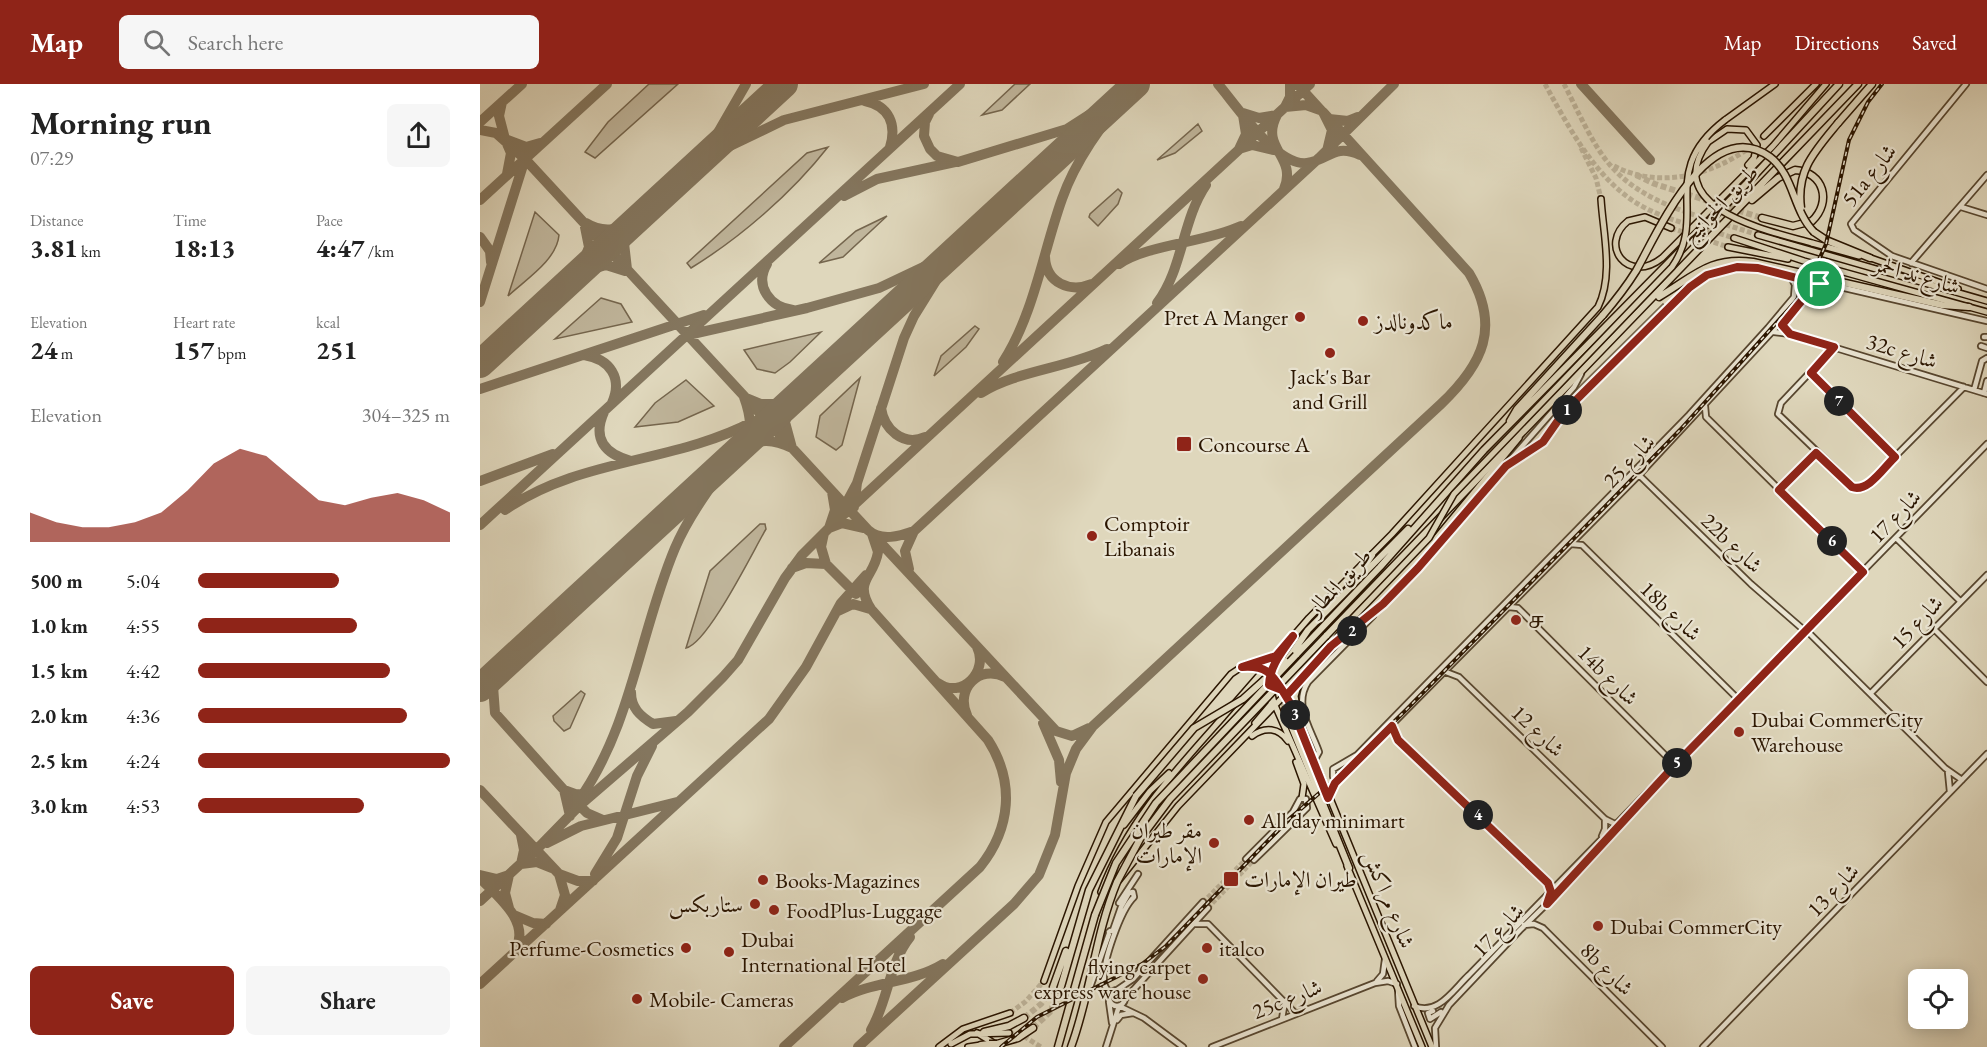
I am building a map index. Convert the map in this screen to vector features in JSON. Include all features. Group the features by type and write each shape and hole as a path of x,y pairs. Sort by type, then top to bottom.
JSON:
{"highway":[{"name":"طريق الخوانيج","path":"1607,324 1754,176 1839,84"},
{"name":"طريق الخوانيج","path":"1606,348 1858,84"},
{"path":"1802,215 1800,188 1805,165 1872,84"},
{"path":"1509,424 1516,409 1603,315 1628,282 1686,186 1703,166 1719,154 1744,149 1758,151 1771,158 1784,173 1802,215 1814,232 1826,240 1870,258"},
{"path":"1746,202 1778,178 1795,170 1807,172 1821,185 1823,205 1812,221 1793,226 1762,218"},
{"path":"1651,302 1704,268 1737,261 1754,262 1942,305 1969,307"},
{"name":"طريق المطار","path":"1058,1047 1095,915 1116,863 1156,803 1509,424 1607,324"},
{"name":"طريق المطار","path":"1071,1047 1086,999 1103,923 1117,882 1140,838 1170,799 1606,348"},
{"path":"1286,662 1299,640 1428,511"},
{"path":"1319,619 1363,569 1372,555"},
{"path":"1053,987 1083,905 1105,855 1136,796 1194,728 1243,699 1296,655"},
{"path":"1285,710 1349,868"},
{"path":"1060,990 1083,905"},
{"path":"980,1032 1010,1026 1024,1018"},
{"path":"981,1045 994,1046 1018,1038 1033,1028"}],"main road":[{"path":"1117,882 1171,814 1275,707 1284,693 1302,678 1347,624 1430,538 1454,494 1672,267 1684,240 1690,160 1701,140 1775,84"},
{"path":"1764,136 1816,84"},
{"path":"1671,228 1645,218 1628,221 1620,229 1616,238 1621,259 1640,269 1657,262 1773,146 1826,84"},
{"path":"1740,178 1756,154 1757,145 1753,136 1746,130 1732,128 1719,132 1700,154 1697,172 1700,189 1711,205 1745,222 1917,273 1973,296"},
{"path":"1222,718 1293,636 1372,555 1598,307 1603,297 1606,275 1601,199"},
{"name":"شارع ند الحمر","path":"1758,235 1987,301"},
{"name":"شارع ند الحمر","path":"1734,238 1804,261 1987,312"},
{"path":"1728,247 1804,261"},
{"path":"1331,646 1442,531 1508,454 1521,434"},
{"path":"1339,639 1347,635 1383,604"},
{"path":"1293,636 1272,676 1272,699 1314,794"},
{"path":"1044,981 1088,861 1109,816 1229,677 1242,667 1276,656"},
{"path":"1242,667 1257,666 1264,669"},
{"name":"شارع مراكش","path":"1264,669 1284,693 1300,725 1414,1006 1434,1047"},
{"path":"1300,725 1295,696 1302,678"},
{"path":"1095,915 1120,846 1148,802 1173,771 1252,687 1271,685 1284,693"},
{"path":"1206,778 1265,713 1272,699"},
{"path":"1237,747 1258,732 1272,730 1286,737 1314,794"},
{"path":"1295,757 1304,784 1302,798"},
{"path":"1105,855 1142,801 1162,778 1173,771"},
{"name":"شارع مراكش","path":"1314,794 1349,868 1422,1047"},
{"path":"939,1047 951,1036 967,1027 1010,1013"},
{"path":"951,1044 960,1038 980,1032 1009,1033"},
{"path":"980,1032 994,1046"},
{"path":"951,1036 960,1038"},
{"path":"968,1047 981,1045"}],"street":[{"name":"51a شارع","path":"1966,84 1853,219 1854,230 1883,251 1987,289"},
{"path":"1911,263 1987,176"},
{"path":"1961,207 1987,215"},
{"path":"1920,266 1922,253"},
{"path":"1506,466 1543,442 1564,412 1667,308 1698,280 1727,268 1758,268 1987,321"},
{"path":"1791,277 1795,285 1795,294 1802,294 1803,298"},
{"name":"شارع 25","path":"1338,779 1333,777 1333,769 1359,756 1392,726 1639,475 1803,298 1820,284"},
{"name":"شارع 25","path":"1328,798 1338,779 1359,756 1689,415 1768,328 1795,294"},
{"path":"1781,323 1790,334"},
{"name":"32c شارع","path":"1773,332 1790,334 1985,393"},
{"path":"1981,346 1987,348"},
{"path":"1834,347 1779,406 1778,414 1852,487 1862,489 1964,387"},
{"path":"1974,390 1982,361 1987,358"},
{"path":"1811,373 1895,457"},
{"path":"1314,761 1319,752 1302,710 1305,687 1440,544 1574,387 1581,374"},
{"path":"1985,393 1987,381"},
{"path":"1705,405 1706,417"},
{"path":"1695,416 1706,417 1863,572"},
{"path":"1537,429 1534,438 1537,442 1552,430"},
{"name":"شارع 17","path":"1414,1006 1432,1009 1444,999 1987,444"},
{"path":"1779,490 1816,453"},
{"name":"22b شارع","path":"1639,475 1759,591 1806,631 1871,693 1946,770 1961,781"},
{"path":"1571,544 1582,546 1582,532"},
{"path":"1896,538 1960,601"},
{"name":"18b شارع","path":"1582,546 1738,700"},
{"name":"شارع 15","path":"1871,693 1987,574"},
{"path":"1509,607 1518,608 1517,599"},
{"name":"14b شارع","path":"1518,608 1675,765"},
{"path":"1934,629 1987,682"},
{"name":"شارع 12","path":"1446,672 1459,677 1605,819 1616,825 1623,825"},
{"path":"1392,726 1398,740 1544,878 1551,890 1547,904"},
{"name":"شارع 13","path":"1703,1047 1987,754"},
{"name":"شارع 17","path":"1434,1047 1435,1028 1449,1005 1623,825 1675,765"},
{"path":"1946,770 1950,793"},
{"path":"1246,859 1293,812 1302,798 1308,800 1307,808 1254,860"},
{"path":"1599,841 1605,829 1605,819"},
{"path":"1086,999 1120,902 1138,874"},
{"path":"1544,878 1558,882"},
{"path":"1109,932 1113,930 1124,900 1129,893 1133,892 1134,897 1122,914 1105,972 1104,983 1110,993 1109,1002 1113,1025"},
{"path":"1110,993 1133,979 1203,902"},
{"path":"1106,1047 1119,1006 1208,908"},
{"path":"1194,924 1208,924 1285,1001 1295,1014"},
{"name":"8b شارع","path":"1524,925 1534,924 1543,928 1662,1047"},
{"path":"1375,982 1383,974 1385,956"},
{"name":"25c شارع","path":"1212,1047 1375,982 1388,981 1398,986"},
{"path":"1398,986 1399,1006 1415,1047"},
{"path":"1118,990 1123,993 1133,1012"},
{"path":"1444,999 1438,1008 1430,1012 1429,1017 1434,1019 1449,1005"},
{"path":"1282,1019 1285,1001"},
{"path":"1109,1002 1133,1012 1183,1047"},
{"path":"1113,1025 1122,1015 1133,1012"}],"shaded area":[{"path":"649,84 678,84 595,158 585,152 608,122"},
{"path":"1015,84 1030,84 1002,110 982,115"},
{"path":"1198,124 1202,131 1175,153 1157,160"},
{"path":"828,147 782,198 764,214 728,243 691,268 687,263 807,153"},
{"path":"1118,189 1122,193 1118,204 1098,226 1089,217 1090,214"},
{"path":"535,212 559,235 557,244 553,253 539,269 508,296"},
{"path":"887,216 843,257 819,263 856,231"},
{"path":"601,298 621,304 632,322 555,339"},
{"path":"1663,304 1666,308 1575,399 1559,410 1558,408"},
{"path":"975,326 979,329 966,347 934,376 941,356"},
{"path":"821,332 775,373 757,369 744,350"},
{"path":"860,378 842,445 836,450 816,437 820,416"},
{"path":"686,380 714,406 678,422 635,427 655,403"},
{"path":"760,524 765,524 766,529 729,596 706,631 686,648 710,571"},
{"path":"581,691 585,694 570,728 564,731 554,721 553,716"}],"taxiway":[{"path":"480,122 522,84"},
{"path":"480,200 607,84"},
{"path":"690,167 712,143 746,84"},
{"path":"672,187 730,146 784,120 924,84"},
{"path":"480,525 960,84"},
{"path":"1003,362 1023,324 1068,183 1084,152 1137,84"},
{"path":"1218,84 1258,133 1270,145 1295,162 1315,161 1338,151 1360,155"},
{"path":"1290,84 1290,97 1285,107 1306,105 1320,110"},
{"path":"1297,84 1329,119 1348,121 1358,117"},
{"path":"480,901 539,847 579,806 688,712 723,677 738,660 785,578 802,555 829,528 1310,84"},
{"path":"480,130 496,133 525,159 868,530 879,536 891,537 914,531 1319,158 1394,84"},
{"path":"1581,84 1650,160"},
{"path":"929,114 925,122 924,136 930,149 937,156 958,162 1067,129 1120,95"},
{"path":"865,101 880,107 889,117 892,131 890,147"},
{"path":"502,102 499,116 505,139"},
{"path":"858,1047 1014,904 1039,875 1055,835 1066,773 1076,749 1093,726 1441,404 1456,389 1477,359 1483,344 1484,311 1479,292 1469,273 1323,112 1332,130 1327,151"},
{"path":"1243,113 1259,118 1277,115 1272,136 1286,168 1287,178 1284,189"},
{"path":"1243,115 1246,134 1239,149 1252,145 1273,150"},
{"path":"507,174 511,153 505,139 526,147 540,143"},
{"path":"480,302 524,162"},
{"path":"844,196 877,179 955,162"},
{"path":"1157,303 1166,290 1192,213 1206,185"},
{"path":"586,223 598,228 610,229 633,223 624,243 627,269"},
{"path":"1119,264 1146,252 1226,232 1241,226"},
{"path":"579,273 589,247 585,227"},
{"path":"688,335 807,308 879,288 936,261 973,234"},
{"path":"480,237 490,251 491,262"},
{"path":"857,483 904,338 914,316 955,250"},
{"path":"1045,257 1050,273 1061,284 1076,287 1092,284"},
{"path":"767,264 763,272 763,287 777,305 793,310"},
{"path":"579,273 606,265 625,271"},
{"path":"480,389 704,315"},
{"path":"981,393 1026,374 1076,361 1107,349"},
{"path":"584,355 601,361 612,371 616,386 612,403"},
{"path":"778,407 807,386"},
{"path":"579,800 597,771 611,741 634,677 663,580 679,538 701,501 740,449 749,433 750,419 744,397 761,404 784,404"},
{"path":"742,447 767,441 792,448 785,422 793,400"},
{"path":"881,408 890,429 902,438 909,440 925,437"},
{"path":"604,412 600,430 603,444 614,454 631,461"},
{"path":"505,510 534,493 564,480 693,445 724,435 754,421"},
{"path":"480,481 553,454"},
{"path":"842,511 857,483 854,507"},
{"path":"832,492 835,510 829,528 842,523 864,528"},
{"path":"909,569 905,551 914,531"},
{"path":"824,533 821,547 826,564"},
{"path":"784,1047 980,867 998,837 1006,805 1006,788 1002,772 997,756 988,740 871,609 866,599 864,585 878,552 872,534"},
{"path":"877,539 1056,731 1072,736 1089,728"},
{"path":"792,568 806,563 826,564 856,594"},
{"path":"480,984 769,719 806,667 841,603 866,575"},
{"path":"838,611 853,604 870,609"},
{"path":"938,683 956,688 971,680 979,665 980,656 977,647"},
{"path":"508,662 493,686 495,713 564,790 589,795"},
{"path":"967,715 964,696 972,681 986,674 1005,677"},
{"path":"631,692 637,711 653,724 676,721"},
{"path":"1043,723 1059,760 1061,782"},
{"path":"595,874 617,838 637,776 652,746"},
{"path":"480,790 559,874 565,895 560,910"},
{"path":"570,816 564,790 587,813 603,820"},
{"path":"547,843 581,826 677,802"},
{"path":"521,835 524,850 521,864 537,862 552,868"},
{"path":"559,874 578,881 593,881"},
{"path":"480,875 497,879 509,875 505,893 509,908"},
{"path":"480,878 503,901 516,919 519,929 516,949"},
{"path":"514,915 533,923 546,924"},
{"path":"871,1030 877,1019 897,958 910,937"},
{"path":"842,998 867,988 919,975 943,964"}],"runway":[{"path":"480,364 784,84"},
{"path":"480,688 1136,84"}],"tunnel":[{"path":"1545,84 1584,150 1596,166 1623,193 1638,204 1661,215 1734,238"},
{"path":"1564,84 1597,147 1625,180 1642,192 1679,209 1758,235"},
{"path":"1614,166 1633,174 1653,177 1693,174 1731,160 1764,136"},
{"path":"1581,148 1596,178 1601,199"},
{"path":"1636,175 1655,184 1762,218"},
{"path":"1671,228 1728,247"},
{"path":"1283,668 1280,686 1285,710"},
{"path":"1203,902 1246,859"},
{"path":"1208,908 1254,860"},
{"path":"1010,1013 1025,1002 1044,981"},
{"path":"1024,1018 1041,1004 1053,987"},
{"path":"1033,1028 1050,1012 1060,990"},
{"path":"1009,1033 1025,1037 1041,1047"}],"railway":[{"path":"1001,1047 1037,1017 1142,964 1166,946 1288,820 1338,777 1407,709 1680,430 1796,301 1813,273 1826,244 1849,140 1868,102 1882,84"}],"place":[{"name":"Pret A Manger","path":"1300,317"},
{"name":"ماكدونالدز","path":"1363,321"},
{"name":"Jack's Bar and Grill","path":"1330,353"},
{"name":"Concourse A","path":"1184,444"},
{"name":"Comptoir Libanais","path":"1092,536"},
{"name":"ச","path":"1516,620"},
{"name":"Dubai CommerCity Warehouse","path":"1739,732"},
{"name":"All day minimart","path":"1249,820"},
{"name":"مقر طيران الإمارات","path":"1214,843"},
{"name":"طيران الإمارات","path":"1231,879"},
{"name":"Books-Magazines","path":"763,880"},
{"name":"ستاربكس","path":"755,904"},
{"name":"FoodPlus-Luggage","path":"774,910"},
{"name":"Dubai CommerCity","path":"1598,926"},
{"name":"Perfume-Cosmetics","path":"686,948"},
{"name":"italco","path":"1207,948"},
{"name":"Dubai International Hotel","path":"729,952"},
{"name":"flying carpet express ware house","path":"1203,979"},
{"name":"Mobile- Cameras","path":"637,999"}],"route":[{"path":"1820,284 1768,270 1747,267 1727,268 1698,280 1623,351 1564,412 1543,442 1521,454 1506,466 1418,568 1383,604 1350,633 1331,646 1286,696 1282,690 1278,684 1273,678 1270,674 1269,672 1267,670 1257,666 1242,667 1276,656 1293,636 1273,667 1270,674 1269,685 1282,690 1290,703 1328,798 1335,783 1392,726 1393,734 1398,740 1548,883 1551,892 1547,904 1567,884 1623,825 1675,765 1863,572 1779,490 1816,453 1852,487 1858,489 1866,486 1895,457 1811,373 1834,347 1790,334 1781,323 1808,293 1820,284"}]}
